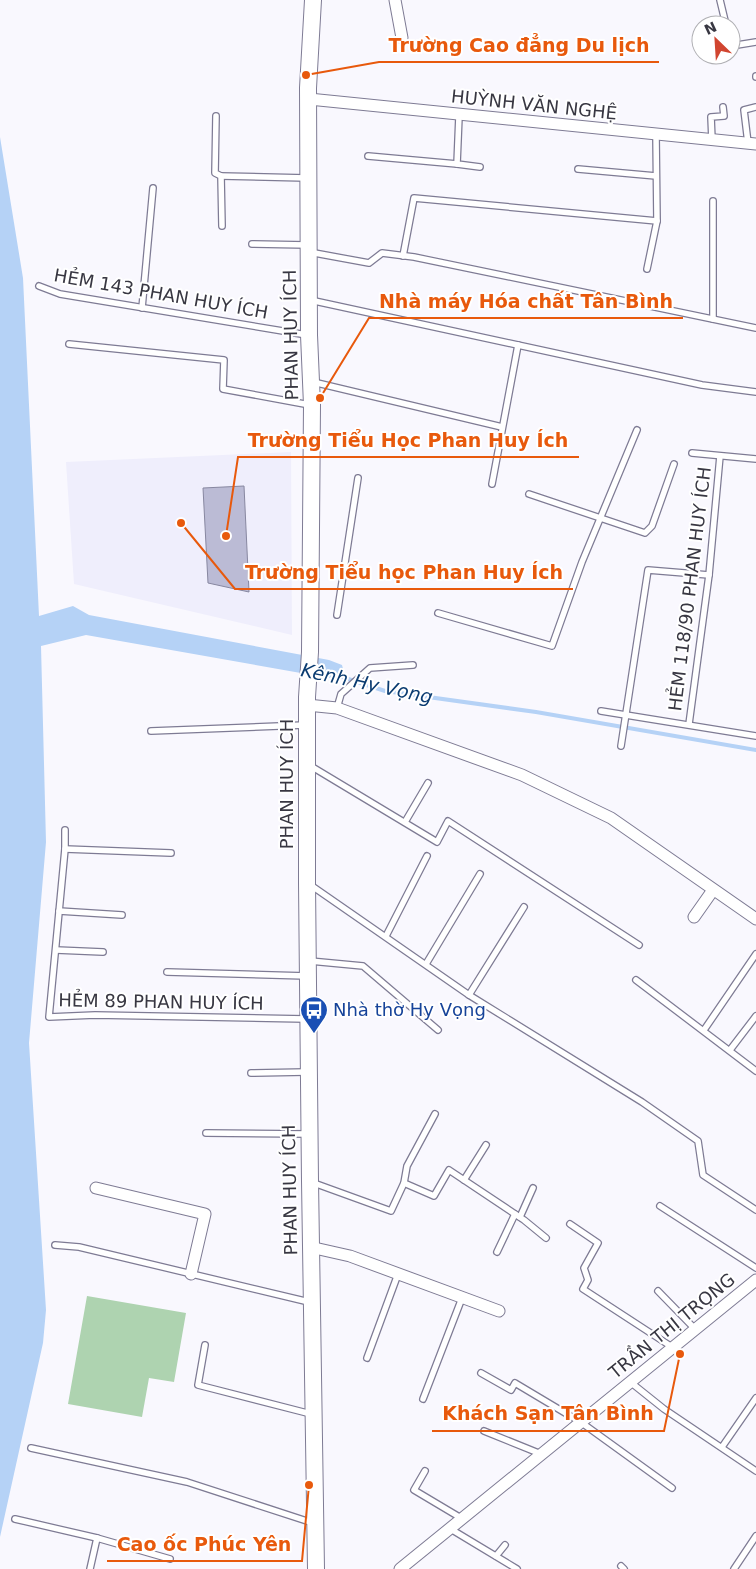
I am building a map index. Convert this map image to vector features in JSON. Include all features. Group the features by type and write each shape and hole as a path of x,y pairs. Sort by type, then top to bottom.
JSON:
{"main road":[{"name":"PHAN HUY ÍCH","path":"313,0 309,99 309,335 312,405 307,764 310,1248 316,1569"}],"street":[{"path":"395,0 402,38"},
{"name":"HUỲNH VĂN NGHỆ","path":"309,99 459,116 752,144"},
{"path":"307,701 337,708 522,775 611,818 756,919"},
{"path":"694,917 713,890"},
{"path":"96,1188 205,1214 191,1274"},
{"path":"310,1248 350,1256 498,1312"},
{"name":"TRẦN THỊ TRỌNG","path":"400,1569 461,1518 582,1423 629,1381 756,1280"}],"lane":[{"path":"720,0 724,15"},
{"path":"741,44 756,42"},
{"path":"712,140 711,117 724,116 723,107"},
{"path":"752,144 744,110 756,108"},
{"path":"216,116 215,172 221,176 309,178"},
{"path":"456,164 459,116"},
{"path":"647,269 657,220 656,135"},
{"path":"368,156 480,167"},
{"path":"578,169 656,176"},
{"path":"221,176 222,226"},
{"path":"142,308 153,188"},
{"path":"403,256 414,198 657,220"},
{"path":"713,201 713,319"},
{"path":"252,244 309,249 369,262 382,253 403,256 756,328"},
{"name":"HẺM 143 PHAN HUY ÍCH","path":"38,286 60,294 309,335"},
{"path":"310,300 702,385 756,392"},
{"path":"69,344 224,360 223,389 312,405"},
{"path":"492,484 518,345"},
{"path":"311,382 502,427"},
{"path":"438,613 552,646 637,430"},
{"name":"HẺM 118/90 PHAN HUY ÍCH","path":"692,453 756,459"},
{"name":"HẺM 118/90 PHAN HUY ÍCH","path":"689,724 709,575 720,456"},
{"path":"529,494 645,533 652,526 674,464"},
{"path":"337,615 358,478"},
{"path":"620,746 648,570 709,575"},
{"path":"337,708 341,694 370,668 413,665"},
{"path":"601,711 756,736"},
{"path":"151,731 307,725"},
{"path":"307,764 437,842 448,821 639,945"},
{"path":"405,822 428,783"},
{"name":"HẺM 89 PHAN HUY ÍCH","path":"65,830 66,849 49,1017 94,1015 308,1020"},
{"path":"66,849 171,853"},
{"path":"386,936 427,856"},
{"path":"426,964 480,874"},
{"path":"308,882 469,995 642,1102 698,1141 704,1174 756,1210"},
{"path":"469,995 524,907"},
{"path":"60,911 122,914"},
{"path":"56,950 103,952"},
{"path":"704,1030 756,954"},
{"path":"167,972 363,966 438,1030"},
{"path":"636,980 756,1071"},
{"path":"730,1050 756,1016"},
{"path":"251,1073 309,1072"},
{"path":"310,1181 391,1211 404,1183 407,1166 434,1114"},
{"path":"206,1133 309,1134"},
{"path":"464,1180 486,1145"},
{"path":"404,1183 434,1196 449,1170 518,1216 546,1238"},
{"path":"497,1252 533,1188"},
{"path":"660,1206 756,1268"},
{"path":"570,1224 598,1243 584,1268 588,1280 582,1290 672,1347"},
{"path":"55,1245 79,1247 311,1303"},
{"path":"368,1358 398,1274"},
{"path":"658,1291 695,1329"},
{"path":"423,1400 462,1298"},
{"path":"205,1345 198,1385 313,1414"},
{"path":"481,1373 511,1390 515,1383 582,1423 672,1488"},
{"path":"629,1381 756,1471"},
{"path":"722,1448 756,1398"},
{"path":"484,1431 541,1454"},
{"path":"31,1448 187,1482 316,1523"},
{"path":"425,1471 414,1490 461,1518"},
{"path":"15,1519 97,1538 170,1559"},
{"path":"449,1528 517,1569"},
{"path":"734,1569 756,1536"},
{"path":"90,1569 97,1538"},
{"path":"496,1556 505,1545"}],"shaded area":[{"path":"291,452 292,635 74,584 66,462"}],"green space":[{"path":"87,1296 186,1313 174,1382 149,1378 142,1417 68,1404"}],"water":[{"path":"0,137 23,278 39,616 73,606 89,615 329,660 342,665 343,669 340,675 329,678 86,635 41,646 46,842 29,1043 46,1310 43,1343 0,1537"}],"building":[{"path":"244,486 249,592 208,583 203,488"}],"waterway":[{"name":"Kênh Hy Vọng","path":"336,675 385,691 536,712 756,750"}],"place":[{"name":"Trường Cao đẳng Du lịch","path":"306,75"},
{"name":"Nhà máy Hóa chất Tân Bình","path":"320,398"},
{"name":"Trường Tiểu học Phan Huy Ích","path":"181,523"},
{"name":"Trường Tiểu Học Phan Huy Ích","path":"226,536"},
{"name":"Nhà thờ Hy Vọng","path":"314,1034"},
{"name":"Khách Sạn Tân Bình","path":"680,1354"},
{"name":"Cao ốc Phúc Yên","path":"309,1485"}]}
